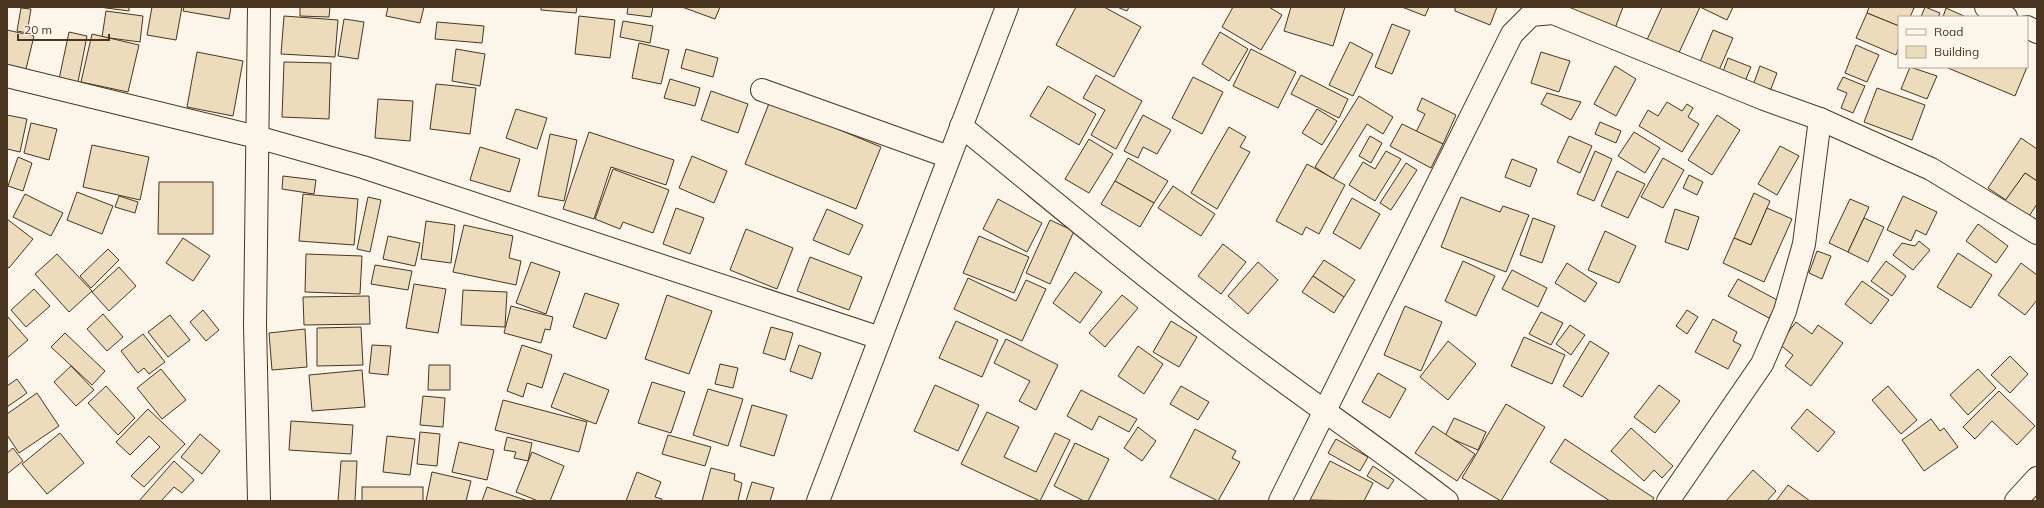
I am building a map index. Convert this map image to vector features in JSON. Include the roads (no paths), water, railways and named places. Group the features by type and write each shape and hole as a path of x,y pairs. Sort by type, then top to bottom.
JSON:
{"street":[{"path":"259,7 255,325 259,501"},
{"path":"818,501 1007,7"},
{"path":"1986,7 2004,16"},
{"path":"1280,501 1512,34 1530,15 1553,13 1757,96 1820,119 1931,169 2037,233"},
{"path":"2028,28 2037,32"},
{"path":"7,76 257,137 363,167 880,338"},
{"path":"762,90 949,158"},
{"path":"1668,501 1762,364 1785,311 1804,244 1820,119"},
{"path":"961,126 1209,326 1324,412 1398,463 1447,501"},
{"path":"2016,501 2037,478"}]}
